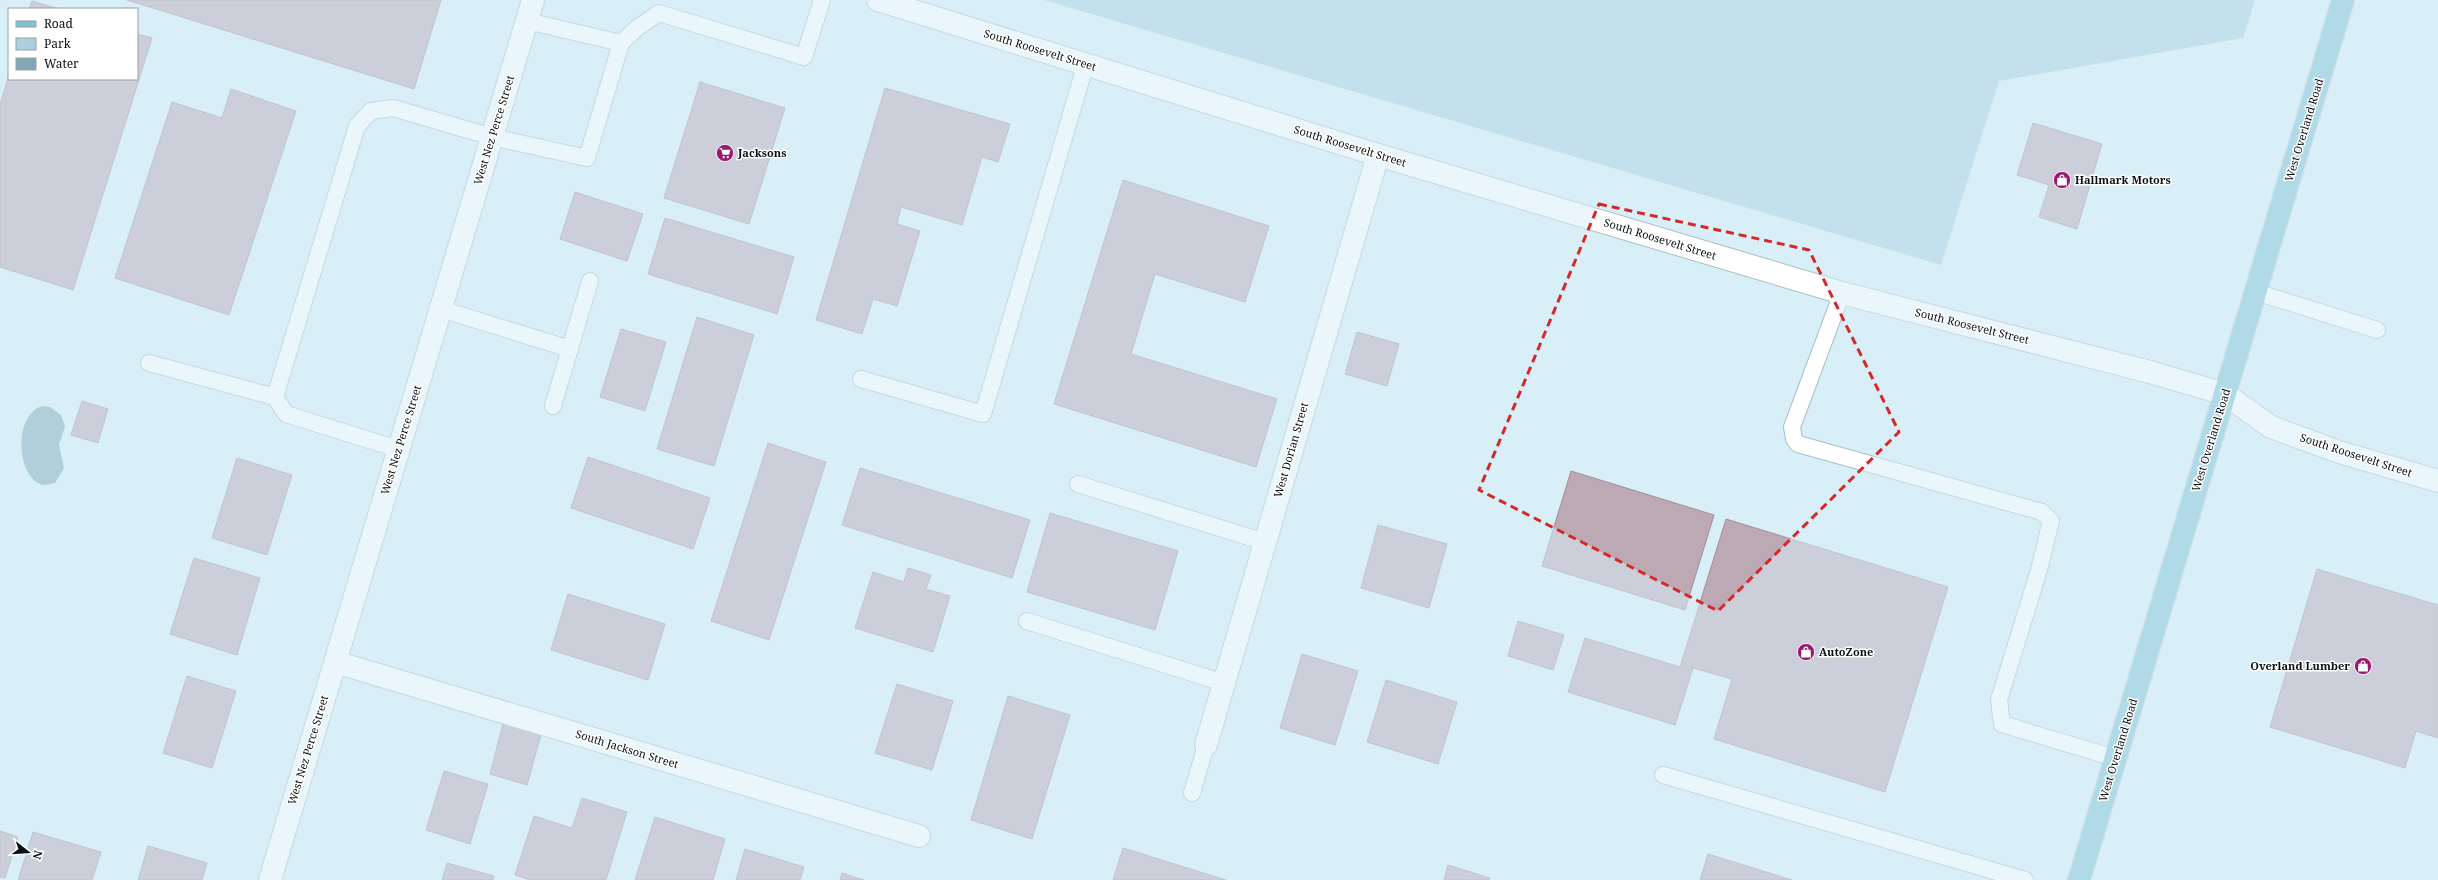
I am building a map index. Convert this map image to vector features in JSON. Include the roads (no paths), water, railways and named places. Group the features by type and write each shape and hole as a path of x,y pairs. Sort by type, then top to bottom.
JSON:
{"main road":[{"name":"West Overland Road","path":"2079,880 2343,0"}],"street":[{"name":"West Nez Perce Street","path":"270,880 533,0"},
{"name":"South Roosevelt Street","path":"878,0 1086,63 1378,155 1842,293 2150,372 2224,394 2271,427 2339,452 2438,481"},
{"name":"West Dorian Street","path":"1206,746 1378,155"},
{"name":"South Jackson Street","path":"334,662 919,836"}],"lane":[{"path":"275,398 357,126 371,111 394,108 492,137 586,158 621,44 661,6 804,57 822,0"},
{"path":"527,20 621,44"},
{"path":"861,379 983,414 1086,63"},
{"path":"553,406 590,281"},
{"path":"2256,292 2377,330"},
{"path":"1842,293 1792,427 1794,439 1798,444 2042,512 2051,521 2039,570 1999,700 2002,724 2115,758"},
{"path":"441,309 570,350"},
{"path":"149,362 275,398 286,414 398,449"},
{"path":"1078,484 1265,542"},
{"path":"1027,621 1224,683"},
{"path":"1192,793 1206,746"},
{"path":"1663,775 2025,880"}],"water":[{"path":"42,406 50,407 61,415 65,426 59,445 64,468 55,483 45,485 40,484 32,478 26,468 22,444 26,420 33,411"}],"place":[{"name":"Jacksons","path":"725,153"},
{"name":"Hallmark Motors","path":"2062,180"},
{"name":"AutoZone","path":"1806,652"},
{"name":"Overland Lumber","path":"2363,666"}]}
